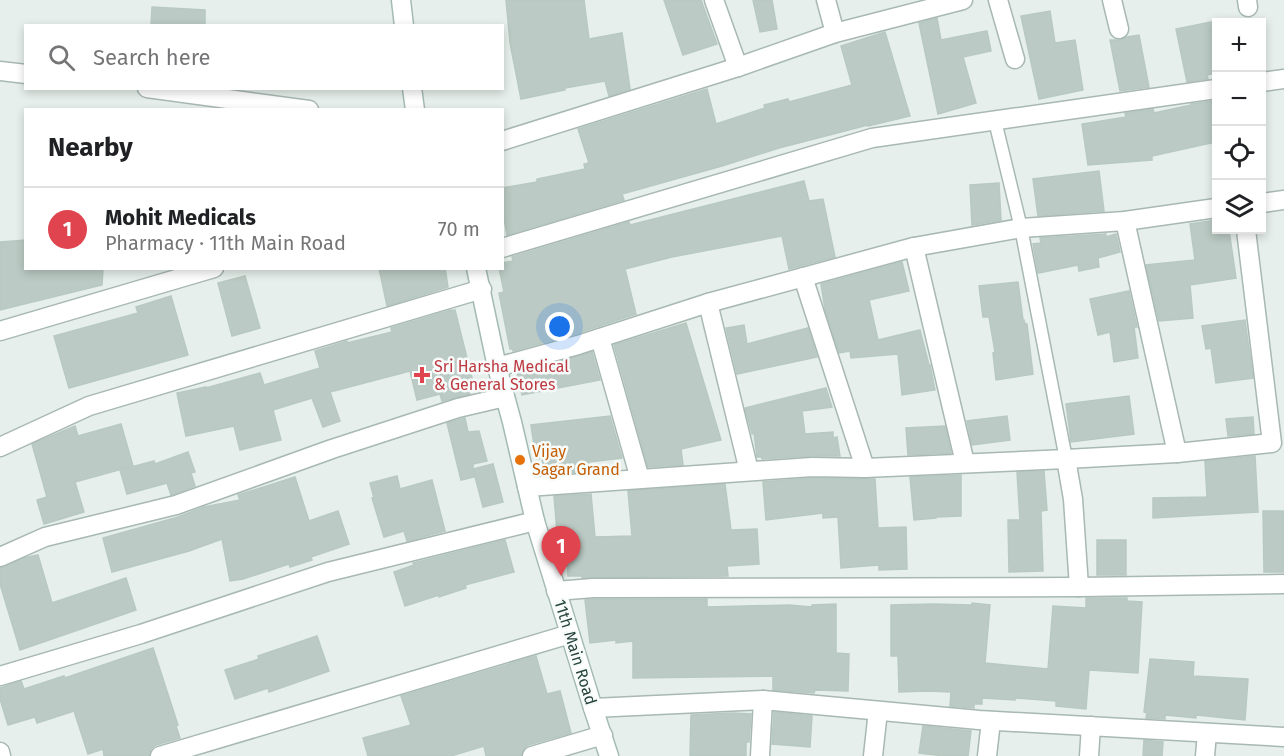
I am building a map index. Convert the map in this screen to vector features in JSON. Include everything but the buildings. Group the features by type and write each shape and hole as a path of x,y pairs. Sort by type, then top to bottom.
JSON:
{"street":[{"path":"401,0 404,24"},
{"path":"714,0 738,67"},
{"path":"826,0 835,33"},
{"path":"504,140 738,67 927,4 963,0"},
{"path":"998,0 1015,59"},
{"path":"1112,0 1119,29"},
{"path":"0,71 24,74"},
{"path":"1266,81 1284,79"},
{"path":"162,90 294,108"},
{"path":"412,90 415,108"},
{"path":"504,247 872,138 1212,90"},
{"path":"1266,202 1284,200"},
{"path":"497,366 600,338 708,303 914,247 1021,228 1125,220 1212,209"},
{"path":"1125,220 1178,453"},
{"path":"527,487 812,467 865,468 1178,453 1272,443 1246,234"},
{"path":"914,247 965,463"},
{"path":"0,331 207,270"},
{"name":"11th Main Road","path":"477,270 497,366 535,521 609,756"},
{"path":"803,277 865,468"},
{"path":"0,447 89,406 482,290"},
{"path":"708,303 749,471"},
{"path":"600,338 640,479"},
{"path":"0,557 45,537 176,505 353,442 458,408 505,397"},
{"path":"1066,459 1073,499 1079,587"},
{"path":"0,676 141,634 328,572 535,521"},
{"path":"556,591 593,588 1079,587 1284,584"},
{"path":"160,756 570,634"},
{"path":"760,756 763,700"},
{"path":"593,708 763,700 991,721 1284,737"},
{"path":"873,756 878,711"},
{"path":"987,756 991,721"},
{"path":"1089,756 1091,726"},
{"path":"1205,756 1207,733"},
{"path":"532,756 603,735"}],"lane":[{"path":"995,121 1021,228 1066,459"}],"place":[{"name":"Sri Harsha Medical & General Stores","path":"422,375"},
{"name":"Vijay Sagar Grand","path":"520,460"},
{"name":"Mohit Medicals","path":"561,576"}]}
